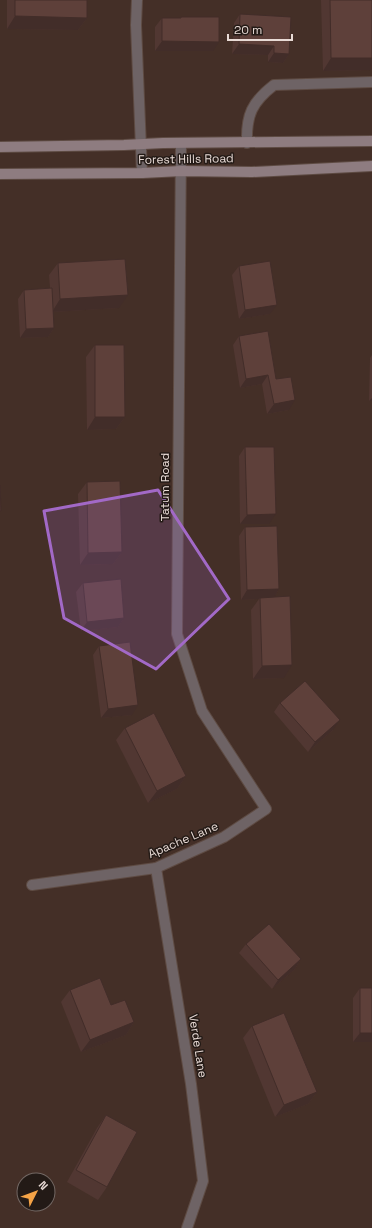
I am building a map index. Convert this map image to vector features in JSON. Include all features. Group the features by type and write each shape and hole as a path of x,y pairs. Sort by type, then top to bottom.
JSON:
{"street":[{"path":"137,0 136,25 142,173"},
{"path":"247,143 246,127 250,113 264,92 274,85 372,82"},
{"name":"Forest Hills Road","path":"0,147 372,141"},
{"name":"Tatum Road","path":"181,143 177,634 202,711 266,809"},
{"name":"Forest Hills Road","path":"0,174 142,173 181,171 252,172 372,166"},
{"name":"Apache Lane","path":"32,884 156,868 224,837 266,809"},
{"name":"Verde Lane","path":"156,868 191,1084 203,1181 187,1228"}],"highlighted area":[{"path":"158,490 229,599 156,669 64,618 44,511"}],"building":[{"path":"15,0 87,0 87,18 15,16"},
{"path":"330,0 372,0 372,58 331,58"},
{"path":"240,14 291,17 289,54 274,53 274,46 239,44"},
{"path":"219,17 219,42 162,41 162,18"},
{"path":"125,259 128,295 60,299 58,263"},
{"path":"270,261 277,305 245,310 239,266"},
{"path":"52,288 54,328 26,329 24,290"},
{"path":"268,331 276,379 291,377 295,400 274,404 268,375 246,379 239,336"},
{"path":"95,345 124,345 125,417 95,417"},
{"path":"245,447 274,447 276,514 247,515"},
{"path":"120,481 122,552 88,553 87,482"},
{"path":"0,485 1,511 0,511"},
{"path":"277,526 279,589 247,590 245,527"},
{"path":"121,579 124,618 87,622 83,583"},
{"path":"290,596 292,665 262,666 260,598"},
{"path":"130,642 138,705 108,709 99,646"},
{"path":"305,681 340,720 315,742 280,703"},
{"path":"154,713 186,776 157,791 125,728"},
{"path":"269,924 301,959 278,980 246,944"},
{"path":"100,978 111,1005 125,1000 134,1022 90,1040 70,990"},
{"path":"360,988 372,988 372,1033 360,1033"},
{"path":"284,1013 317,1092 284,1105 252,1026"},
{"path":"106,1115 137,1132 107,1187 76,1170"}]}
